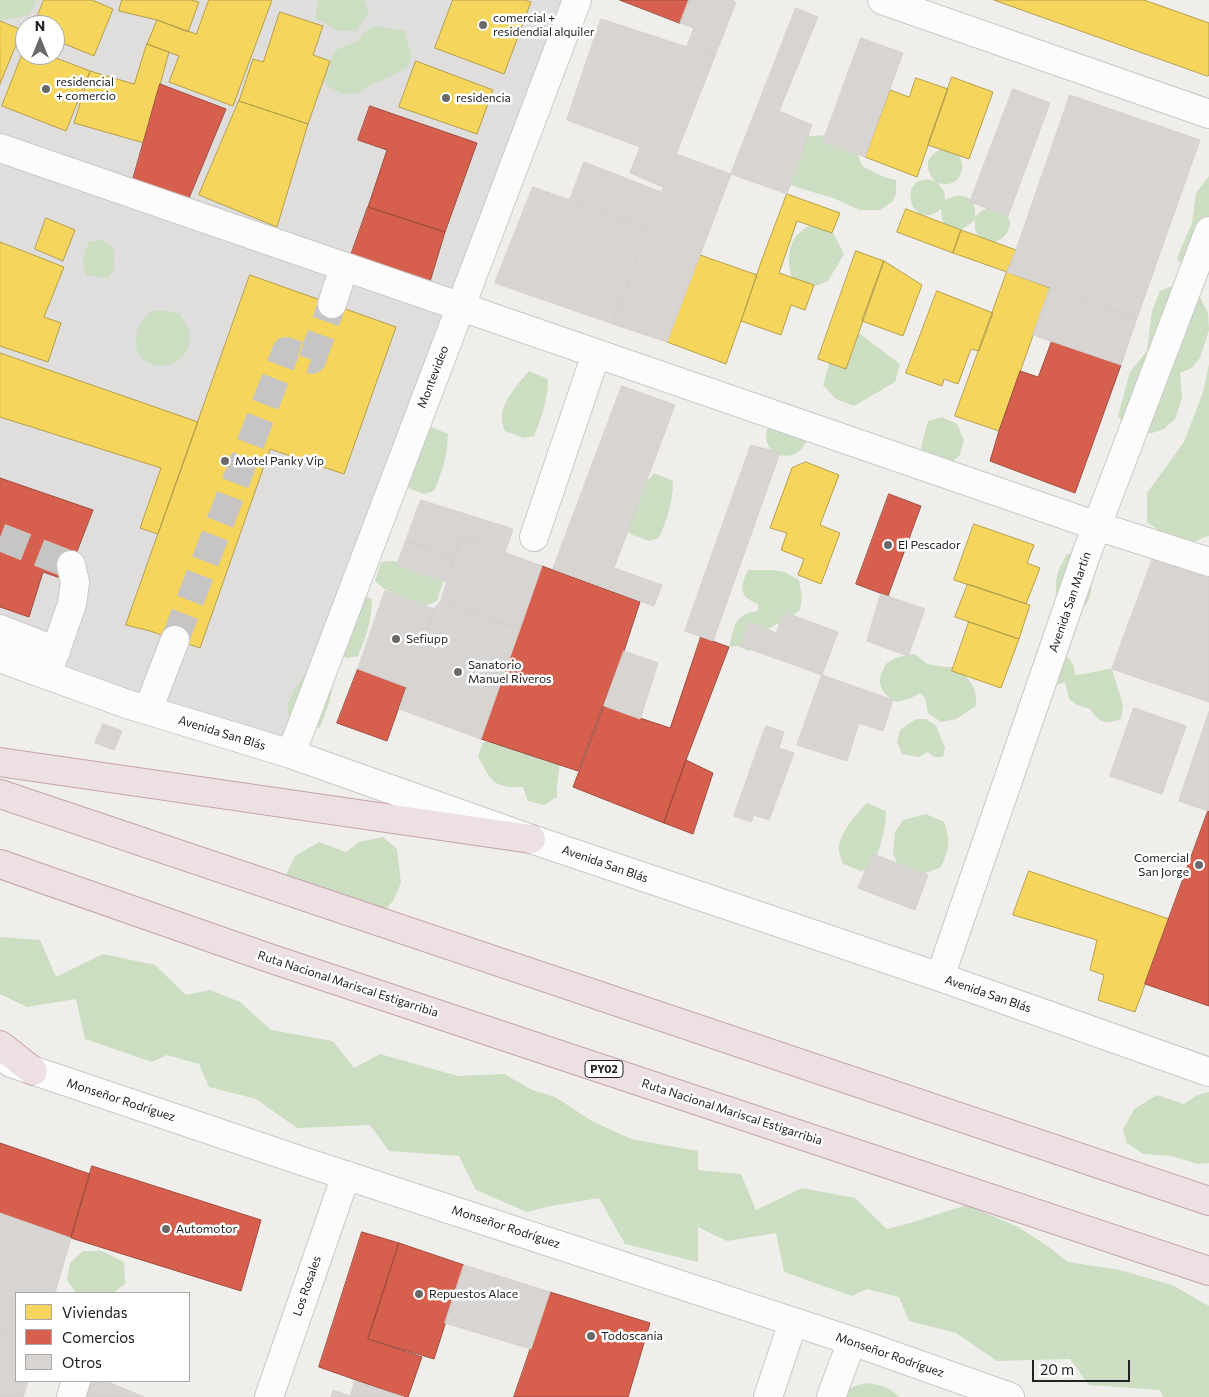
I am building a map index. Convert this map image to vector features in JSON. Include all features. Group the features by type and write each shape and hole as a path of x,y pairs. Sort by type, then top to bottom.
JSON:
{"highway":[{"path":"0,762 531,839"},
{"path":"0,794 1209,1201"},
{"name":"Ruta Nacional Mariscal Estigarribia","path":"0,864 285,963 1209,1271"},
{"path":"0,1045 32,1070"}],"street":[{"name":"Montevideo","path":"291,754 577,0"},
{"path":"882,0 1209,114"},
{"path":"0,148 1097,526 1209,562"},
{"name":"Avenida San Martín","path":"940,977 1097,526 1209,231"},
{"path":"332,304 344,267"},
{"path":"534,537 596,354"},
{"path":"0,629 52,663 72,604 75,582 71,565"},
{"path":"148,710 175,640"},
{"name":"Avenida San Blás","path":"0,658 52,663 148,710 291,754 531,839 940,977 1209,1072"},
{"name":"Monseñor Rodríguez","path":"0,1060 852,1341 1010,1397"},
{"name":"Los Rosales","path":"269,1397 346,1175"},
{"path":"768,1397 793,1322"},
{"path":"831,1397 852,1341"},
{"path":"71,1397 76,1382"}],"shaded area":[{"path":"0,0 567,0 287,746 0,644"}],"green space":[{"path":"0,0 37,0 29,15 15,15 15,18 0,21"},
{"path":"318,0 364,0 369,12 356,31 338,31 315,18"},
{"path":"374,26 405,31 411,55 408,67 357,93 342,94 329,87 323,79 324,73 336,50 358,41 364,32"},
{"path":"827,135 856,149 862,166 884,177 896,180 896,194 892,202 880,210 860,210 833,198 780,180 801,137"},
{"path":"943,149 953,151 958,155 962,163 960,176 954,182 948,184 938,183 944,191 945,200 957,196 967,197 974,204 975,217 983,210 989,209 999,211 1005,215 1010,223 1008,231 998,241 989,242 981,239 976,232 975,219 964,228 953,229 944,223 941,209 930,215 921,214 914,209 911,201 911,192 915,184 922,180 935,181 929,172 928,162 933,154"},
{"path":"1209,176 1209,275 1186,271 1177,258 1192,223 1196,193"},
{"path":"808,226 832,231 844,254 828,281 816,286 793,280 790,269 789,256 794,239"},
{"path":"100,240 108,243 114,250 114,269 108,278 86,275 83,262 89,242"},
{"path":"1170,287 1197,291 1208,313 1209,330 1200,358 1192,368 1180,373 1182,398 1175,419 1164,429 1152,433 1140,433 1127,428 1118,416 1130,372 1147,351 1152,311 1160,291"},
{"path":"151,311 168,311 180,314 187,325 189,344 185,355 177,361 167,365 156,365 147,362 139,355 136,345 138,330"},
{"path":"852,328 900,364 895,382 854,406 836,399 823,385 832,354"},
{"path":"1209,364 1209,536 1185,543 1173,540 1147,522 1147,493 1184,442 1203,392"},
{"path":"529,371 548,379 548,386 544,408 534,436 524,438 505,431 502,423 502,414 511,394"},
{"path":"942,417 957,424 964,440 960,455 951,463 921,450 928,421"},
{"path":"771,422 807,440 801,450 793,455 777,454 767,441 767,432"},
{"path":"429,426 448,434 448,442 440,477 434,491 424,494 405,487"},
{"path":"654,473 673,481 673,489 665,524 659,538 649,541 630,534 626,521 644,485"},
{"path":"1087,552 1092,580 1088,601 1077,610 1058,605 1056,578 1063,561 1067,554"},
{"path":"381,562 409,563 440,572 443,582 437,601 427,605 413,604 392,594 375,581"},
{"path":"748,570 785,572 799,580 802,597 800,610 769,628 768,637 761,648 748,651 738,646 729,647 734,627 739,619 744,615 758,611 758,604 747,598 742,590 743,581"},
{"path":"353,591 372,599 372,606 368,628 358,656 348,658 329,652"},
{"path":"1061,648 1074,666 1075,675 1112,669 1123,705 1121,719 1111,722 1103,721 1090,709 1077,705 1069,699 1065,682 1057,685 1046,685"},
{"path":"915,654 927,664 957,667 969,680 974,689 976,706 956,719 941,722 928,713 925,698 920,693 897,702 887,696 880,684 881,673 886,664 892,660"},
{"path":"315,662 334,670 334,678 326,713 320,727 310,730 291,723 288,705 297,685"},
{"path":"916,719 926,719 936,726 945,748 943,757 934,757 928,752 919,757 902,754 897,742 900,730"},
{"path":"483,742 499,742 560,763 557,797 544,805 528,801 523,787 505,786 494,781 478,757"},
{"path":"867,803 886,811 886,819 882,840 872,868 861,871 843,864 839,846 844,832"},
{"path":"926,814 944,822 948,835 948,845 941,867 916,877 898,865 893,853 895,832 903,820"},
{"path":"383,837 397,849 401,883 393,901 385,910 285,877 295,856 319,842 346,852 359,842"},
{"path":"0,937 40,940 56,977 103,954 155,965 186,995 210,990 240,1002 271,1030 333,1041 354,1068 380,1054 458,1076 504,1074 532,1090 555,1097 592,1121 631,1139 698,1151 698,1170 741,1174 756,1210 802,1188 855,1198 887,1229 967,1205 1018,1227 1068,1262 1120,1270 1172,1285 1209,1306 1209,1397 1163,1397 1160,1390 1089,1385 1070,1359 997,1361 956,1333 909,1321 899,1297 867,1289 852,1296 784,1272 776,1233 727,1241 698,1227 698,1262 625,1244 599,1198 527,1212 476,1190 459,1156 389,1151 370,1125 297,1128 256,1099 209,1087 199,1064 167,1055 152,1062 85,1039 76,999 27,1007 0,994"},
{"path":"1209,1092 1209,1163 1198,1164 1171,1156 1143,1154 1127,1143 1123,1130 1134,1109 1157,1095 1184,1104 1197,1095"},
{"path":"83,1251 102,1251 124,1262 125,1284 114,1292 75,1292 67,1280 70,1263"},
{"path":"867,1383 885,1387 899,1397 840,1397 852,1387"}],"building: Viviendas":[{"path":"44,0 92,0 113,9 94,56 65,44 65,15 38,15"},
{"path":"122,0 191,0 199,2 188,32 157,20 119,11"},
{"path":"209,0 272,0 233,106 169,82 179,56 147,44 157,20 196,34"},
{"name":"comercial + residendial alquiler","path":"453,0 526,0 531,2 504,74 435,48"},
{"path":"994,0 1144,0 1209,23 1209,75 1208,76"},
{"path":"280,12 323,26 313,55 330,61 308,124 239,101 253,59 263,62"},
{"path":"0,21 15,27 15,47 0,84"},
{"path":"147,44 169,52 144,143 74,123 90,71 134,84"},
{"name":"residencial + comercio","path":"65,61 90,71 66,131 2,106 18,65 65,65"},
{"name":"residencia","path":"416,61 493,90 477,134 399,107"},
{"path":"952,77 993,92 969,159 928,145"},
{"path":"916,78 948,89 917,177 865,157 890,90 909,97"},
{"path":"239,101 308,124 277,227 199,195"},
{"path":"787,194 840,213 832,233 797,221 779,273 814,285 805,310 791,305 781,335 741,321"},
{"path":"906,209 961,230 953,253 897,232"},
{"path":"46,218 75,230 63,261 35,249"},
{"path":"961,230 1016,250 1007,272 953,253"},
{"path":"0,242 64,267 44,317 61,323 48,362 0,346"},
{"path":"856,251 884,261 846,369 818,359"},
{"path":"700,255 757,275 726,364 667,342"},
{"path":"884,261 922,285 903,336 862,321"},
{"path":"1007,272 1050,288 999,431 955,416"},
{"name":"Motel Panky Vip","path":"250,275 396,327 344,474 270,449 200,648 126,625"},
{"path":"937,291 993,313 979,351 971,349 958,384 944,379 942,386 906,373"},
{"path":"0,353 198,422 158,534 140,528 161,468 0,417"},
{"path":"806,462 839,475 820,525 840,533 821,584 798,575 804,559 781,550 787,533 770,528 792,468"},
{"path":"974,524 1034,545 1027,563 1040,568 1026,604 954,580"},
{"path":"968,584 1030,605 1019,639 955,617"},
{"path":"969,622 1019,639 1001,688 952,671"},
{"path":"1029,871 1169,919 1135,1012 1098,1000 1104,975 1090,970 1097,940 1013,915"}],"building: Comercios":[{"path":"620,0 689,0 680,23"},
{"path":"160,84 226,109 187,203 132,183"},
{"path":"370,106 477,143 445,232 368,207 387,150 358,140"},
{"path":"368,207 445,232 429,285 350,258"},
{"path":"1052,341 1121,365 1075,493 990,461 1020,371 1038,377"},
{"path":"0,478 93,510 66,580 43,572 29,617 0,607"},
{"name":"El Pescador","path":"889,494 921,506 888,596 856,584"},
{"path":"542,566 640,602 624,651 578,771 481,739"},
{"path":"701,637 729,647 664,823 573,787 604,706 670,728"},
{"path":"358,669 406,687 387,741 337,723"},
{"path":"686,760 713,773 693,834 664,823"},
{"name":"Comercial San Jorge","path":"1209,812 1209,1006 1145,984"},
{"path":"0,1143 90,1174 71,1238 0,1213"},
{"name":"Automotor","path":"92,1166 261,1220 241,1291 71,1238"},
{"path":"362,1232 399,1243 368,1339 422,1357 408,1397 319,1367"},
{"name":"Repuestos Alace","path":"399,1243 464,1265 434,1359 368,1339"},
{"name":"Todoscania","path":"550,1292 650,1323 628,1397 514,1397"}],"building: Otros":[{"path":"689,0 731,0 736,2 715,56 687,46 694,28 680,23"},
{"path":"796,8 818,17 779,111 812,125 787,194 731,174"},
{"path":"601,19 715,56 663,187 630,173 640,147 567,120"},
{"path":"861,38 903,53 865,157 823,142"},
{"path":"1013,89 1050,103 1008,216 970,202"},
{"path":"1070,95 1200,140 1137,318 1007,272"},
{"path":"676,154 731,174 667,342 613,324"},
{"path":"584,162 661,192 648,228 570,200"},
{"path":"533,187 648,228 613,324 495,283"},
{"path":"1050,288 1137,318 1121,365 1033,335"},
{"path":"622,386 675,405 614,568 662,585 654,606 553,569"},
{"path":"751,445 780,453 713,641 685,631"},
{"path":"421,500 513,529 505,552 462,537 455,558 406,541"},
{"path":"462,537 542,566 520,629 441,601"},
{"path":"406,541 455,558 447,582 397,565"},
{"path":"1157,547 1209,564 1209,702 1112,669"},
{"name":"Sefiupp","path":"385,591 434,609 406,687 358,669"},
{"path":"881,594 925,609 908,656 867,641"},
{"name":"Sanatorio Manuel Riveros","path":"441,601 520,629 481,739 399,709 434,609"},
{"path":"784,612 838,632 822,675 741,646 749,622 776,633"},
{"path":"624,651 658,663 640,719 604,706"},
{"path":"822,675 893,700 883,731 859,723 847,761 797,745"},
{"path":"1134,708 1186,726 1162,794 1110,776"},
{"path":"1209,712 1209,809 1208,811 1179,801"},
{"path":"103,724 122,731 114,750 95,743"},
{"path":"766,726 784,732 779,748 794,753 769,820 754,815 751,822 734,816"},
{"path":"873,854 928,875 915,910 858,888"},
{"path":"0,1213 71,1238 55,1292 15,1292 15,1337 0,1332"},
{"path":"464,1265 550,1292 531,1349 445,1323"},
{"path":"0,1332 15,1337 15,1382 28,1382 23,1397 0,1397"},
{"path":"355,1381 404,1397 331,1397 333,1390 350,1396"},
{"path":"82,1382 108,1382 144,1397 75,1397"}],"tunnel":[{"path":"175,640 286,351 312,360 332,304"},
{"path":"0,537 71,565"}],"place":[{"name":"comercial + residendial alquiler","path":"483,25"},
{"name":"residencial + comercio","path":"46,89"},
{"name":"residencia","path":"446,98"},
{"name":"Motel Panky Vip","path":"225,461"},
{"name":"El Pescador","path":"888,545"},
{"name":"Sefiupp","path":"396,639"},
{"name":"Sanatorio Manuel Riveros","path":"458,672"},
{"name":"Comercial San Jorge","path":"1199,865"},
{"name":"Automotor","path":"166,1229"},
{"name":"Repuestos Alace","path":"419,1294"},
{"name":"Todoscania","path":"591,1336"}]}
